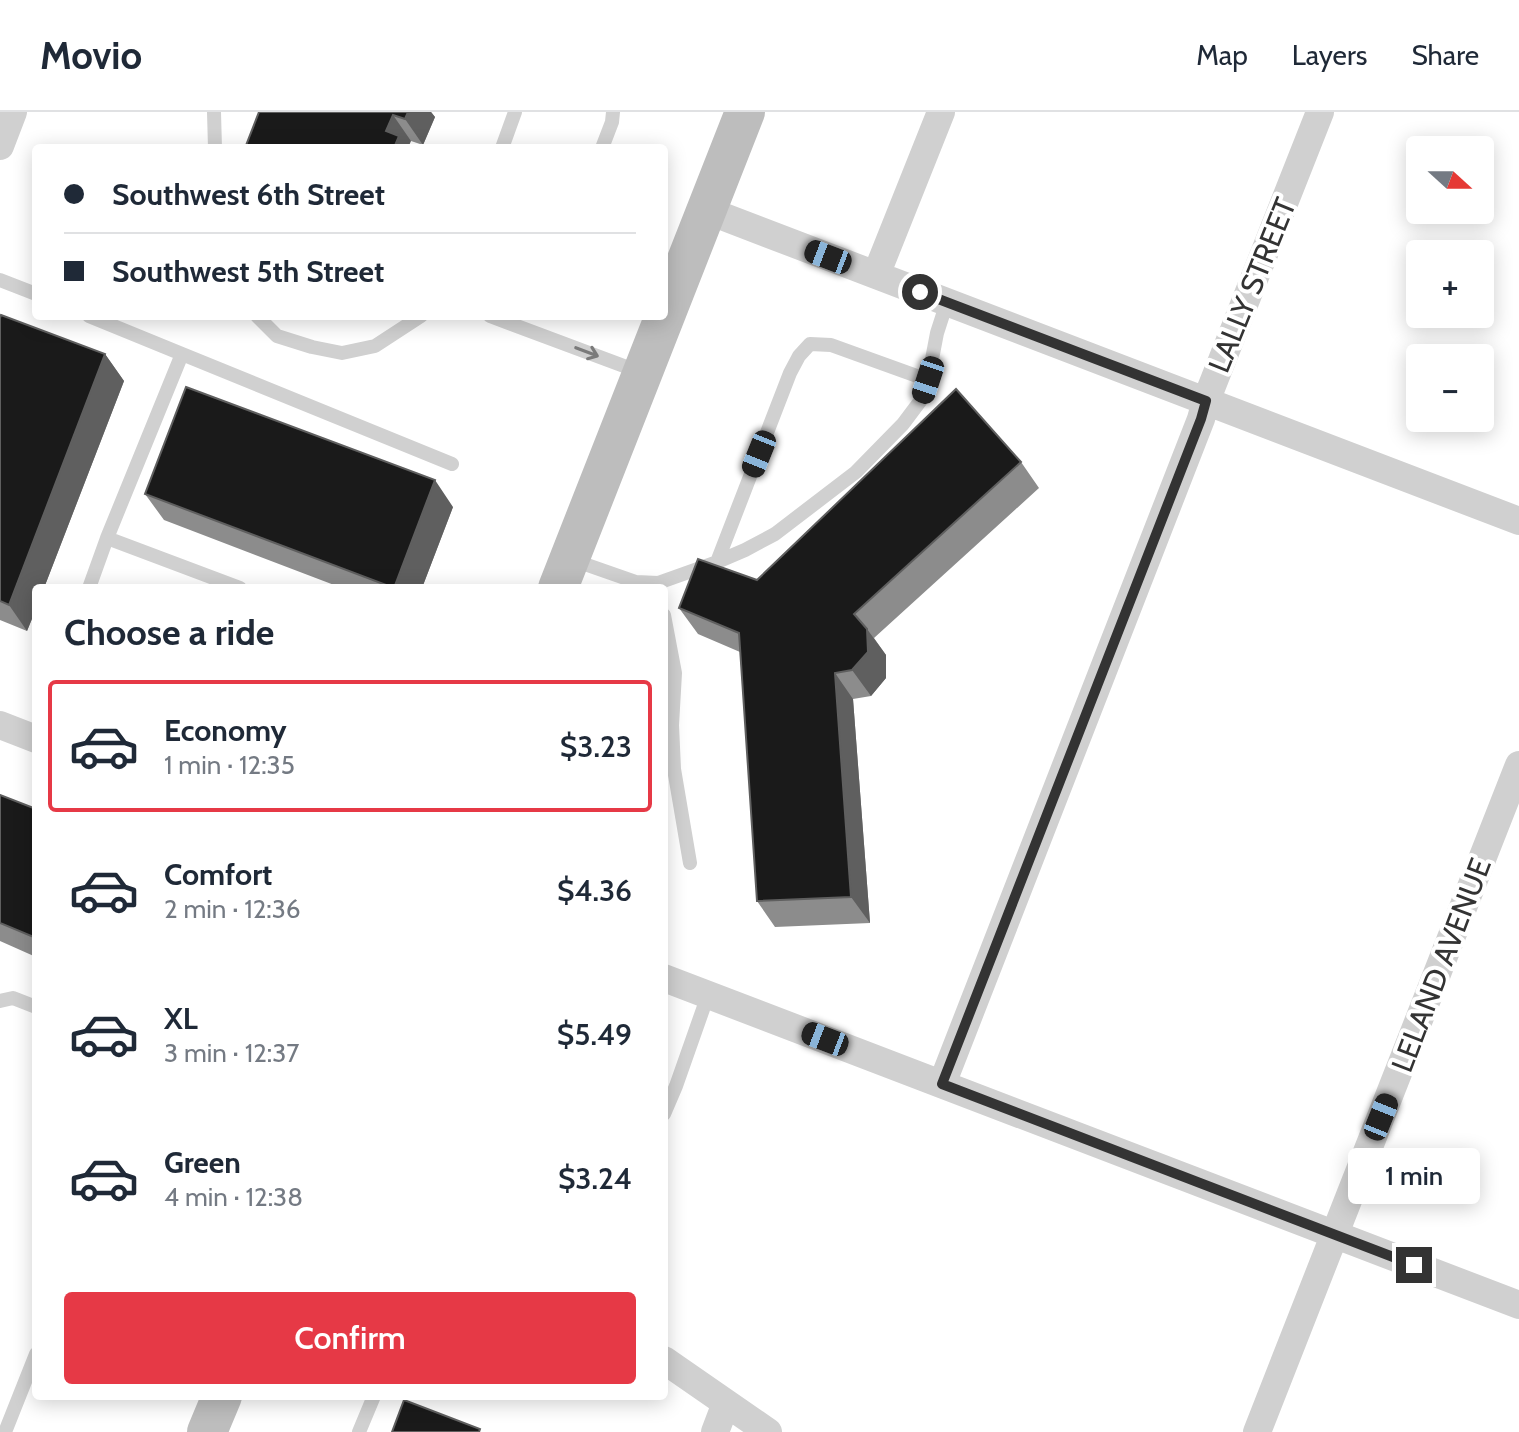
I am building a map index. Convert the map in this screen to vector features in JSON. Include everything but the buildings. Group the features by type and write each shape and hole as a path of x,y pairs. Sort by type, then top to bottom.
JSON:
{"main road":[{"path":"668,307 745,112"},
{"path":"563,573 663,320"},
{"path":"207,1432 220,1400"}],"street":[{"path":"0,146 13,112"},
{"path":"876,275 941,112"},
{"name":"LALLY STREET","path":"942,1084 1320,112"},
{"path":"706,210 1519,521"},
{"path":"0,725 32,737"},
{"name":"LELAND AVENUE","path":"1257,1432 1519,765"},
{"path":"668,980 1519,1305"},
{"path":"668,1363 768,1432"},
{"path":"715,1432 726,1403"}],"lane":[{"path":"214,112 215,144"},
{"path":"503,144 515,112"},
{"path":"604,144 613,112"},
{"path":"0,280 32,292"},
{"path":"663,584 775,534 856,472 903,424 921,400 947,302"},
{"path":"99,320 452,464"},
{"path":"261,320 277,336 342,353 375,346 415,320"},
{"path":"501,320 642,373"},
{"path":"532,331 536,320"},
{"path":"717,562 790,373 810,344 831,345 928,380"},
{"path":"90,584 182,354"},
{"path":"107,538 229,584"},
{"path":"563,573 647,584"},
{"path":"668,636 675,673 672,725 674,769 690,863"},
{"path":"668,1105 708,995"},
{"path":"0,1001 13,998 32,1005"},
{"path":"5,1432 32,1364"},
{"path":"359,1432 372,1400"}],"route":[{"path":"920,292 1206,401 942,1084 1414,1265"}]}
